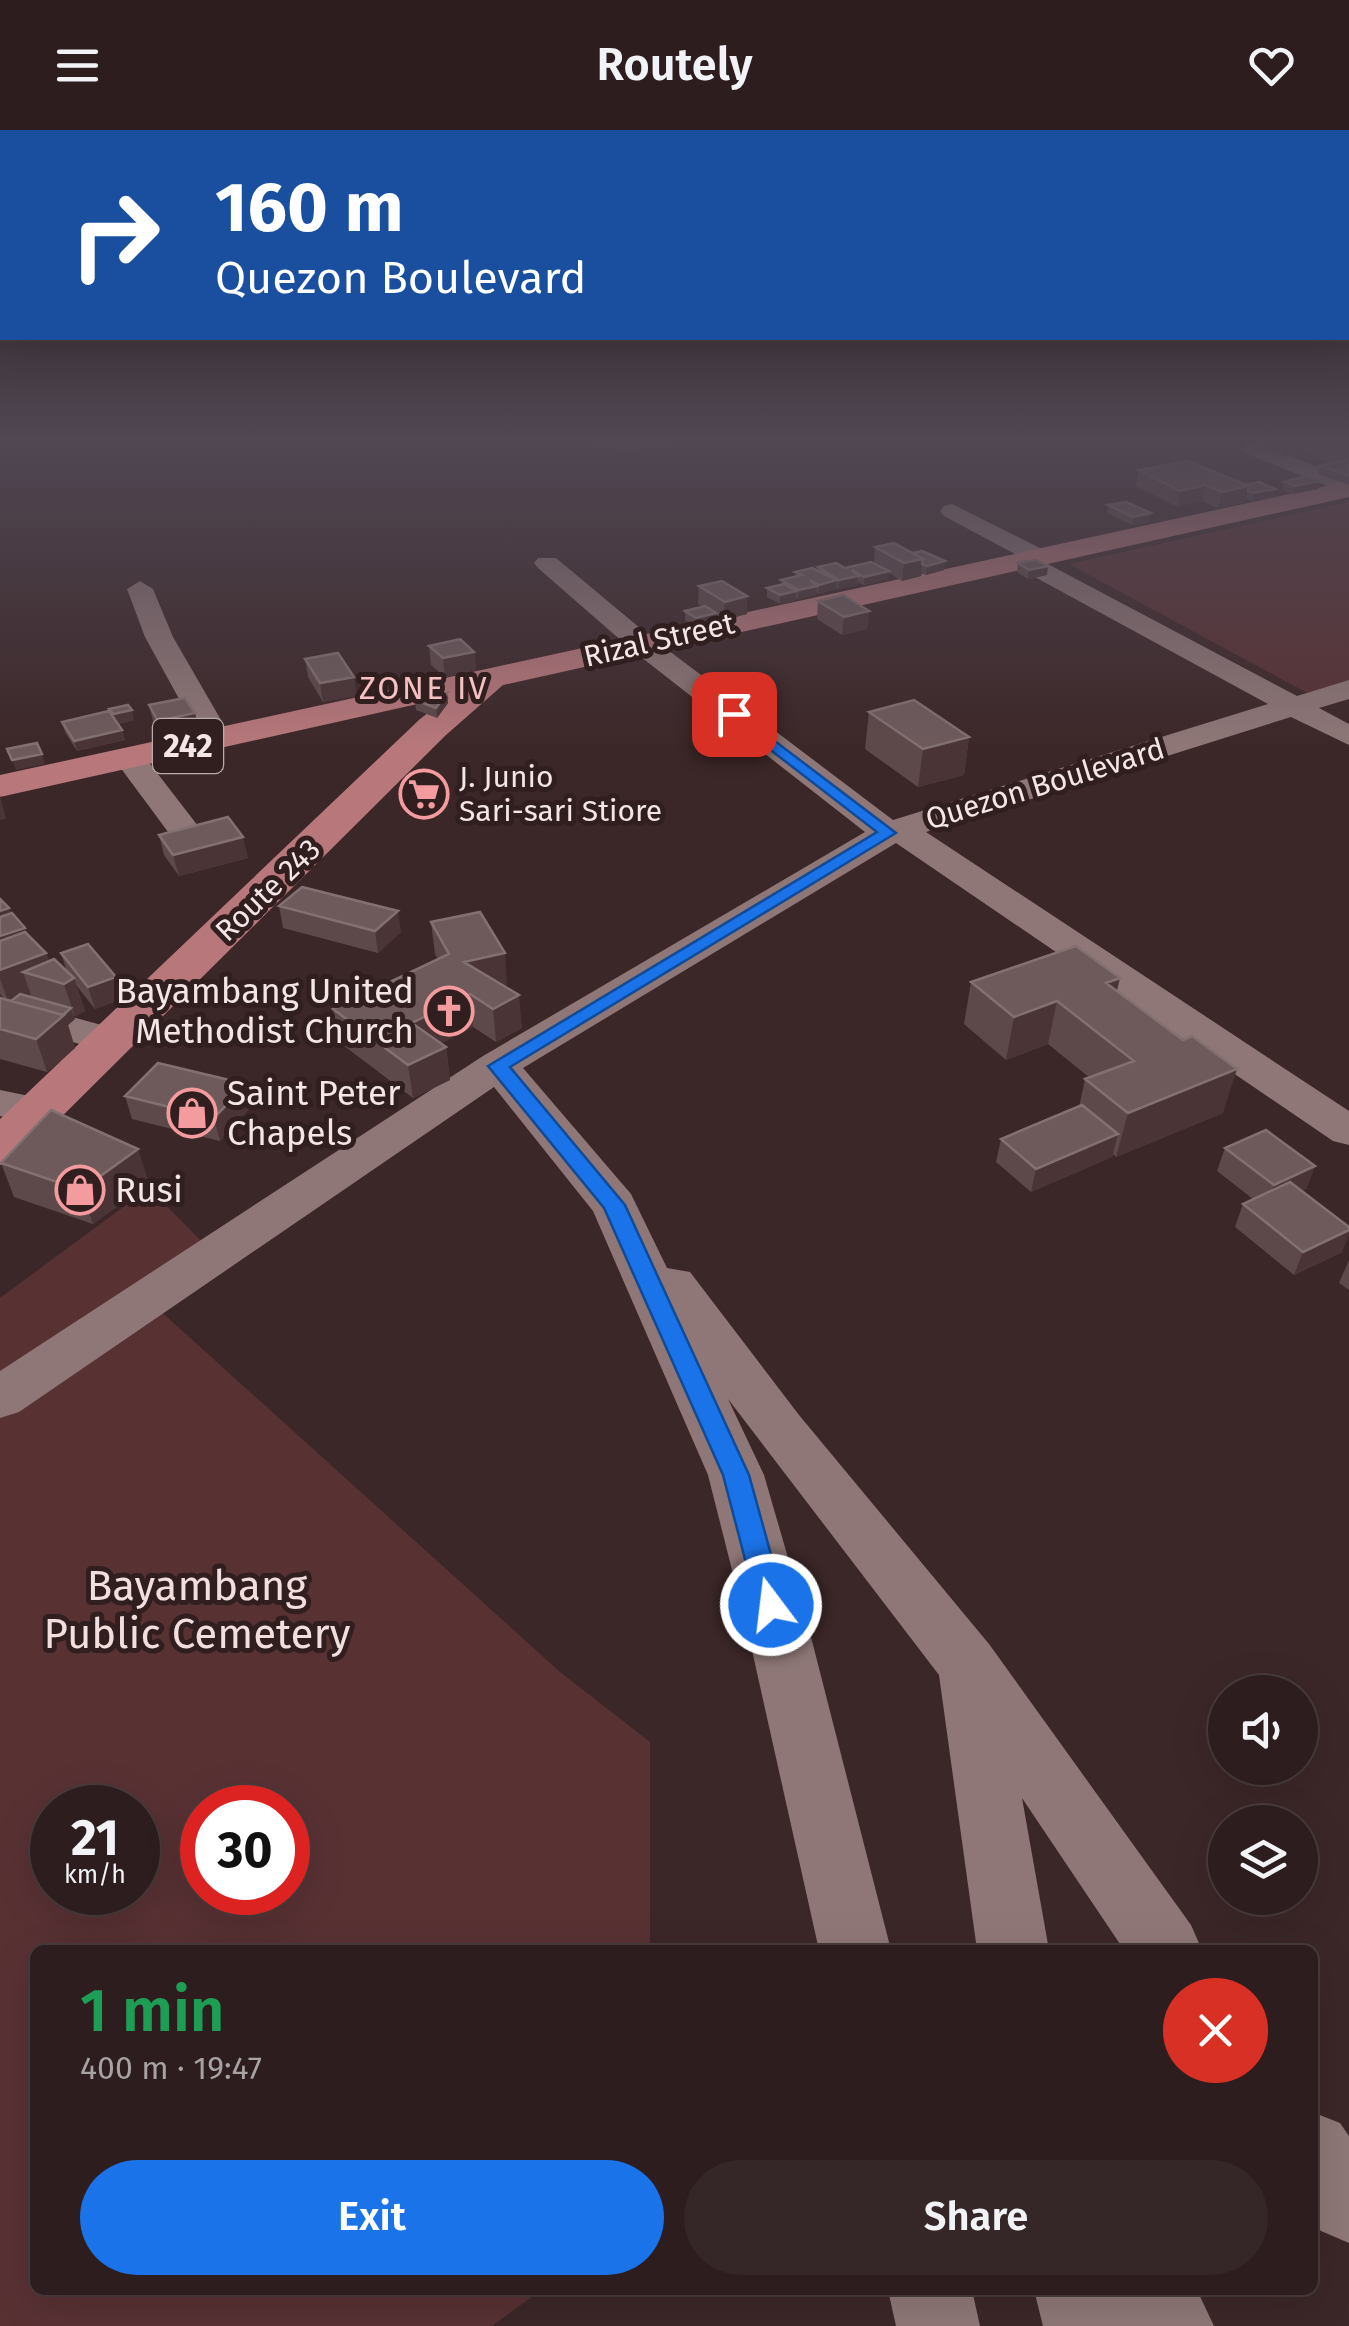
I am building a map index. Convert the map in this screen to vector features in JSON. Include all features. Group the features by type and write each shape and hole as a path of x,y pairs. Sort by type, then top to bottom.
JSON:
{"main road":[{"name":"Rizal Street","path":"497,678 1093,544"},
{"name":"242","path":"0,786 497,678"},
{"name":"Route 243","path":"0,1148 20,1107 112,1041 432,727 497,678"},
{"path":"375,704 432,727"}],"street":[{"path":"1008,544 1349,736"},
{"path":"547,564 642,644 893,831 1330,1094 1349,1132"},
{"path":"140,589 159,637 216,739"},
{"name":"Quezon Boulevard","path":"0,1398 498,1066 893,831 1349,689"},
{"path":"130,759 186,833"},
{"path":"65,1027 112,1041"},
{"path":"498,1066 614,1205 780,1430 966,1664 1163,1945"},
{"path":"614,1205 736,1475 854,1945"},
{"path":"966,1664 1012,1945"},
{"path":"1318,2159 1349,2203"},
{"path":"931,2295 938,2326"},
{"path":"1077,2295 1084,2326"},
{"path":"1146,2295 1172,2326"}],"green space":[{"path":"1157,544 1349,544 1349,683 1311,695 1069,564"},
{"path":"149,1188 206,1246 0,1384 0,1298"},
{"name":"Bayambang Public Cemetery","path":"157,1308 560,1672 650,1742 650,1945 30,1945 30,2295 534,2295 492,2326 0,2326 0,1412"}],"building":[{"path":"897,544 923,559 904,563 875,547"},
{"path":"922,551 945,561 922,564 923,559 912,553"},
{"path":"1036,560 1048,566 1029,570 1018,563"},
{"path":"871,562 889,571 864,577 852,570 858,576 839,580 818,567 836,563 845,568"},
{"path":"812,568 837,580 819,585 810,580 817,586 799,590 781,580 802,575 795,572"},
{"path":"722,581 747,596 725,602 699,586"},
{"path":"784,584 796,591 780,595 767,588"},
{"path":"843,595 869,611 844,617 818,601"},
{"path":"705,606 716,613 696,618 685,611"},
{"path":"460,639 474,652 443,658 429,646"},
{"path":"338,653 354,677 320,683 305,659"},
{"path":"447,693 436,708 415,700"},
{"path":"185,698 195,713 158,721 149,705"},
{"path":"914,700 969,737 923,749 869,712"},
{"path":"128,705 132,710 113,714 109,709"},
{"path":"109,711 122,730 74,741 62,722"},
{"path":"37,743 42,754 12,760 7,749"},
{"path":"435,777 444,792 420,797 410,782"},
{"path":"228,817 243,837 173,855 159,835"},
{"path":"302,887 398,911 375,931 279,906"},
{"path":"480,912 505,953 464,962 519,995 493,1009 470,994 412,1023 446,1047 408,1065 333,1009 449,954 431,922"},
{"path":"12,913 25,928 0,936 0,917"},
{"path":"25,932 46,953 0,970 0,941"},
{"path":"88,944 116,977 88,987 61,953"},
{"path":"1076,946 1120,978 1106,983 1183,1040 1192,1036 1237,1069 1128,1113 1085,1079 1134,1061 1057,1001 1014,1017 971,982"},
{"path":"54,959 74,978 64,984 23,972"},
{"path":"20,994 71,1008 63,1015 11,1001"},
{"path":"0,998 64,1015 36,1039 0,1029"},
{"path":"158,1063 246,1084 214,1118 125,1096"},
{"path":"1082,1105 1118,1134 1036,1169 1001,1139"},
{"path":"51,1110 138,1149 81,1190 1,1163"},
{"path":"1266,1130 1315,1166 1274,1185 1225,1148"},
{"path":"1290,1182 1349,1230 1303,1252 1243,1204"}],"place":[{"name":"J. Junio Sari-sari Stiore","path":"424,794"},
{"name":"Bayambang United Methodist Church","path":"449,1011"},
{"name":"Saint Peter Chapels","path":"192,1113"},
{"name":"Rusi","path":"80,1190"}],"district":[{"name":"ZONE IV","path":"424,688"}],"route":[{"path":"734,714 888,833 498,1066 614,1205 736,1475 771,1605"}]}
